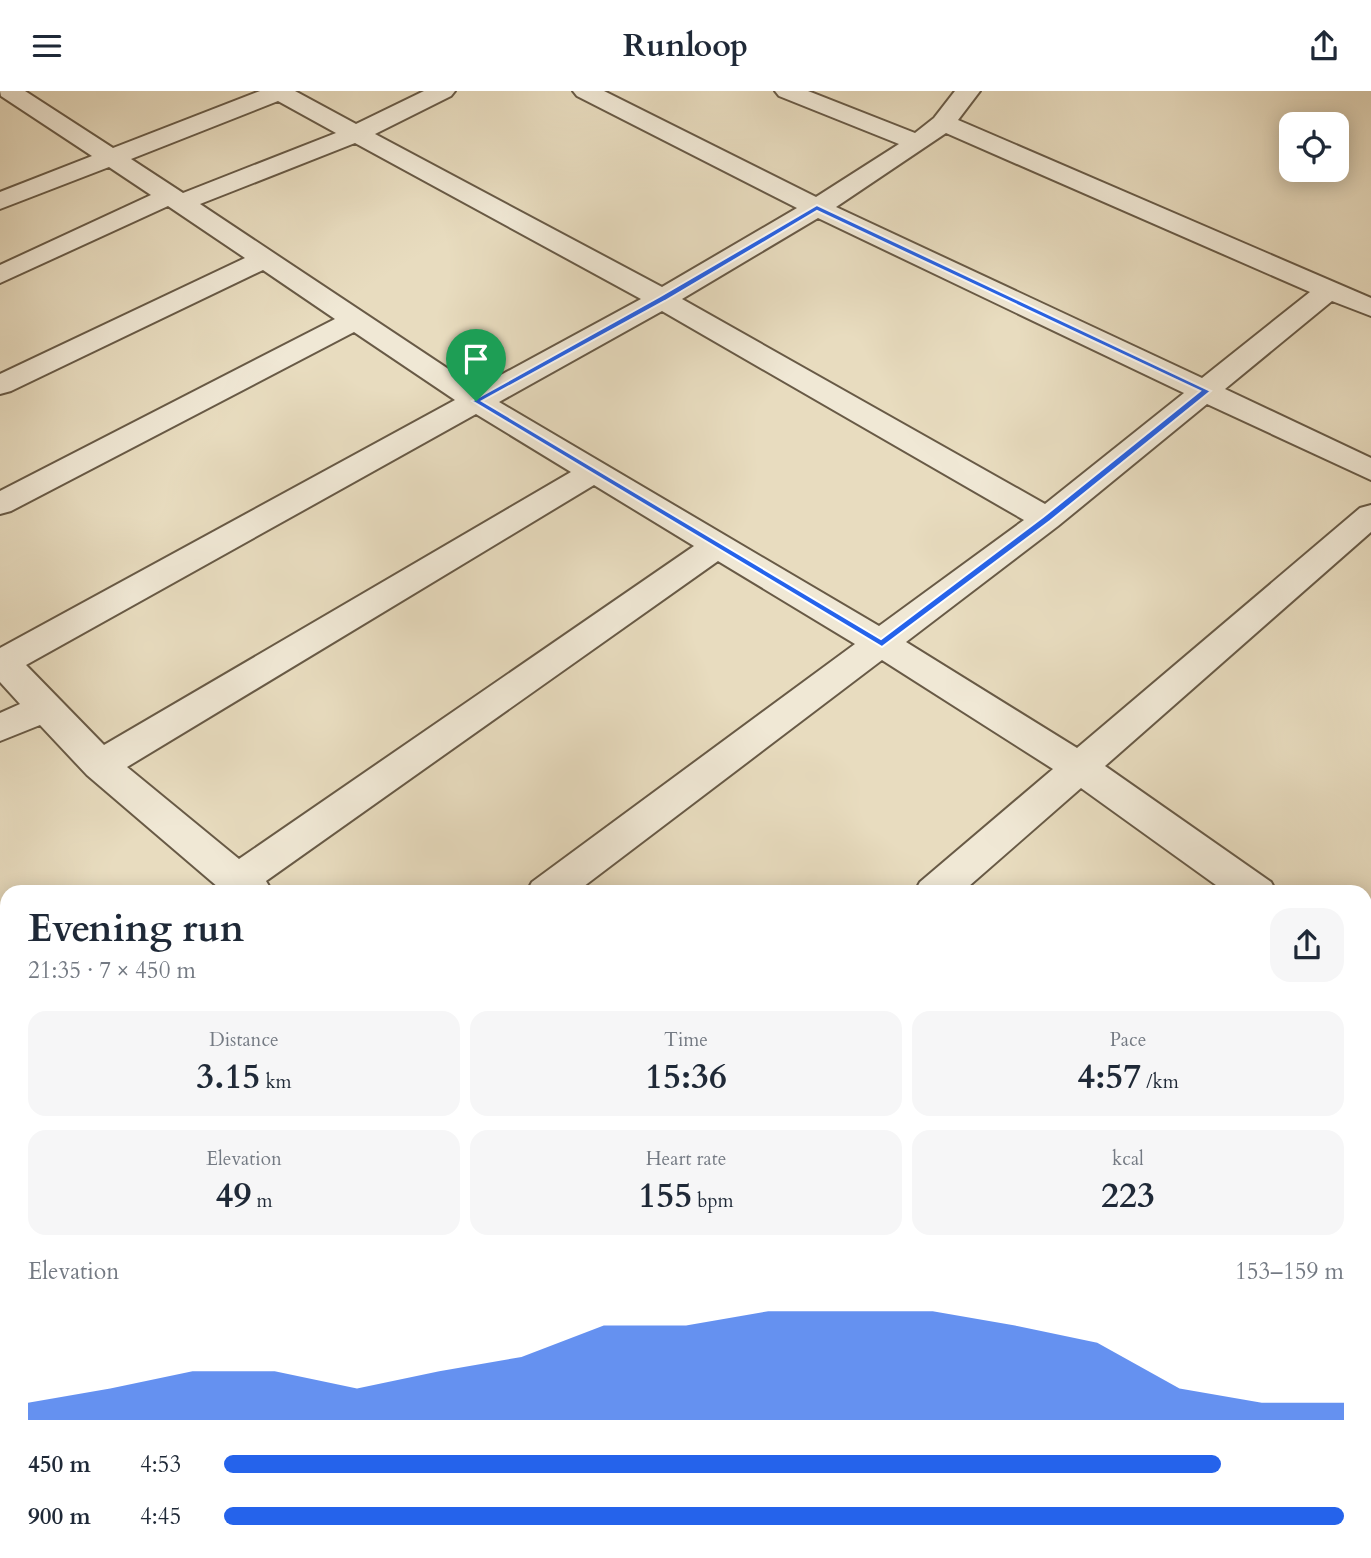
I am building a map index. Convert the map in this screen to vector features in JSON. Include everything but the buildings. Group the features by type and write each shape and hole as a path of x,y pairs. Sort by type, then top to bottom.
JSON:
{"street":[{"path":"9,91 476,401 882,644 1079,767 1246,885"},
{"path":"0,275 175,200 355,134 443,91"},
{"path":"585,91 817,208 1371,470"},
{"path":"787,91 918,143"},
{"path":"245,885 100,765 1,662 662,299 817,208 918,143 943,123 968,91"},
{"path":"0,201 280,92 662,299 1047,519"},
{"path":"943,123 1371,308"},
{"path":"0,385 265,259"},
{"path":"557,885 1047,519 1329,290"},
{"path":"0,504 355,320"},
{"path":"100,765 595,471"},
{"path":"943,885 1371,515"},
{"path":"247,885 718,545"},
{"path":"0,728 44,708"}],"route":[{"path":"817,208 1206,391 1047,519 882,644 476,401 662,299 817,208"}]}
